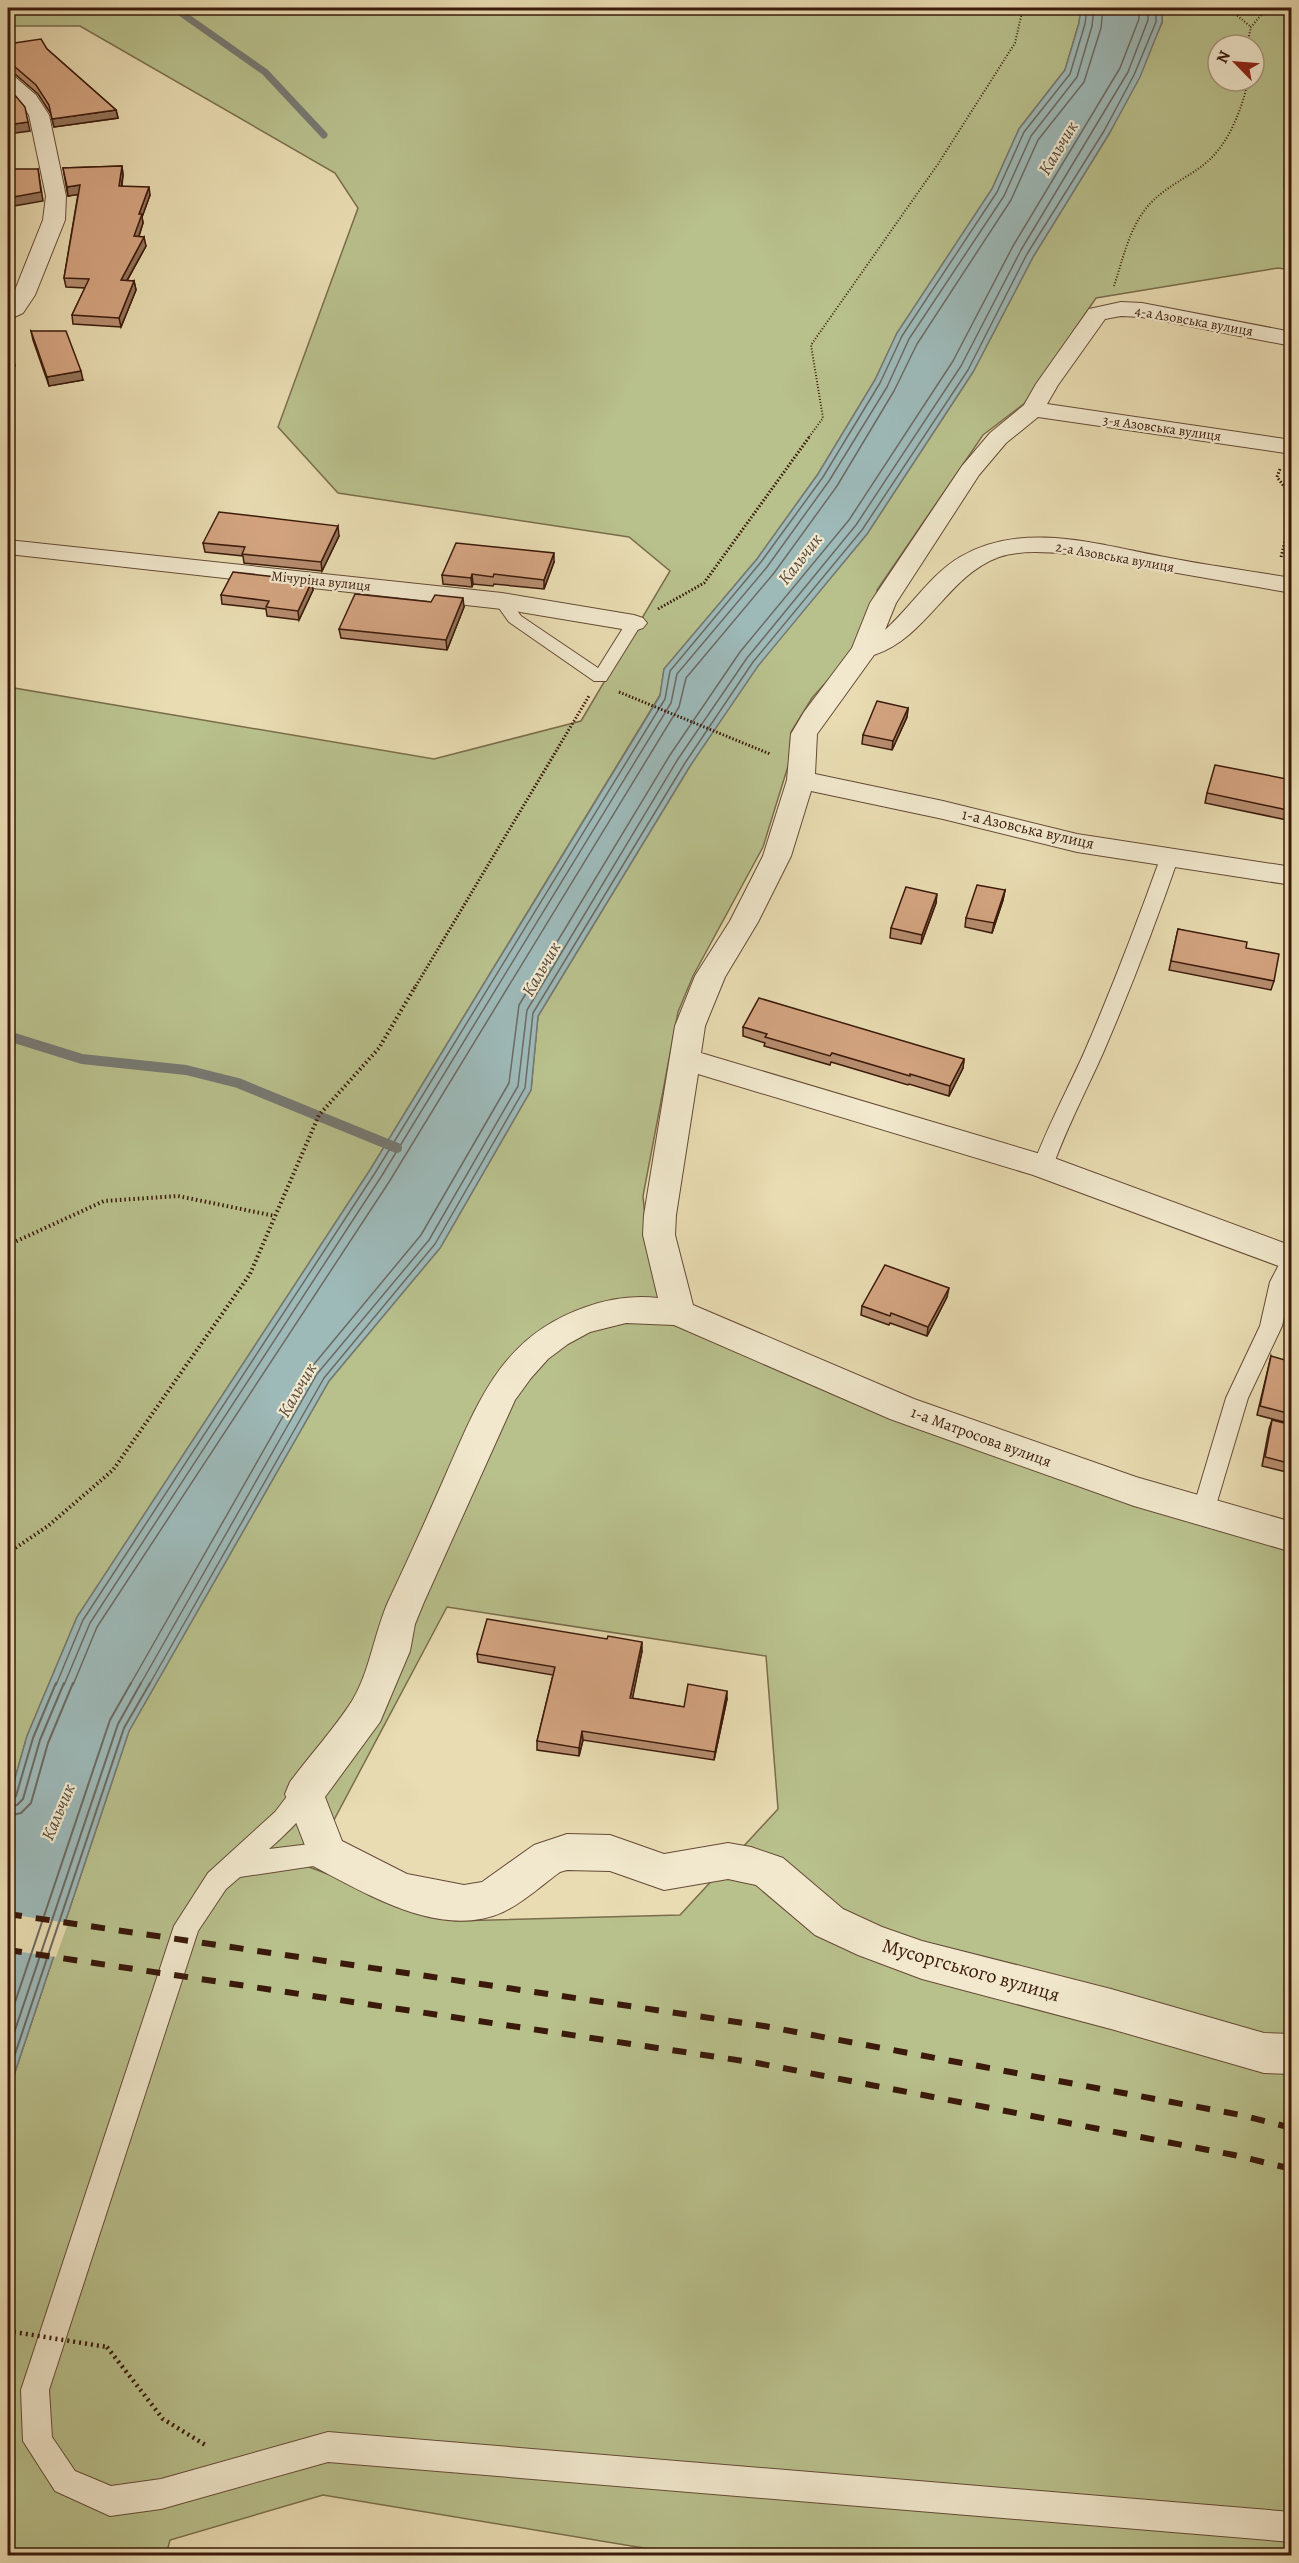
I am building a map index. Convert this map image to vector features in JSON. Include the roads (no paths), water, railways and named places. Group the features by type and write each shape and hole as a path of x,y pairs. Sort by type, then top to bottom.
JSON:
{"street":[{"path":"8,81 29,99 39,115 56,196 54,220 24,295 15,308 8,313"},
{"name":"4-а Азовська вулиця","path":"1033,409 1053,376 1104,312 1142,310 1292,339"},
{"path":"678,1313 659,1234 683,1059 690,1026 710,976 744,922 777,856 801,773 804,734 813,718 866,649 883,603 970,471 998,438 1033,409"},
{"name":"3-я Азовська вулиця","path":"1033,409 1292,447"},
{"name":"2-а Азовська вулиця","path":"866,649 876,647 889,639 926,607 966,564 983,554 1009,547 1058,546 1283,585"},
{"name":"Мічуріна вулиця","path":"8,547 502,601 634,623"},
{"name":"1-а Азовська вулиця","path":"801,773 1077,843 1292,876"},
{"path":"683,1059 1043,1166 1292,1259"},
{"name":"1-а Матросова вулиця","path":"304,1794 367,1710 391,1651 397,1624 406,1602 503,1390 528,1357 554,1335 602,1314 630,1309 655,1308 678,1313 902,1409 1068,1469 1203,1512 1292,1537"},
{"path":"304,1794 327,1853"},
{"name":"Мусоргського вулиця","path":"327,1853 401,1891 464,1904 491,1898 548,1858 567,1852 610,1853 664,1872 728,1861 751,1865 769,1871 830,1922 872,1942 922,1960 1112,2009 1264,2053 1292,2054"}],"lane":[{"path":"502,601 515,619 600,677 634,623"},
{"path":"1043,1166 1057,1127 1092,1056 1134,959 1170,856"},
{"path":"1203,1512 1237,1398 1270,1326 1281,1282 1292,1259"},
{"path":"304,1794 284,1820 217,1881 187,1926 35,2390 38,2441 65,2481 110,2501 161,2494 328,2447 1292,2527"},
{"path":"233,1866 327,1853"}],"water":[{"name":"Кальчик","path":"1081,8 1162,8 1162,22 1140,77 1109,134 1033,257 973,372 867,534 758,666 690,766 538,1016 531,1090 440,1248 329,1381 129,1731 8,2093 8,1803 27,1736 77,1617 370,1170 660,696 664,669 757,559 818,474 875,380 897,333 992,189 1019,129 1065,70 1079,23"}],"waterway":[{"path":"174,8 265,72 324,135"},
{"path":"8,1036 82,1059 186,1070 238,1083 397,1148"}],"railway":[{"path":"8,1914 764,2026 1241,2115 1292,2128"},
{"path":"8,1950 757,2063 1234,2155 1292,2169"}]}
